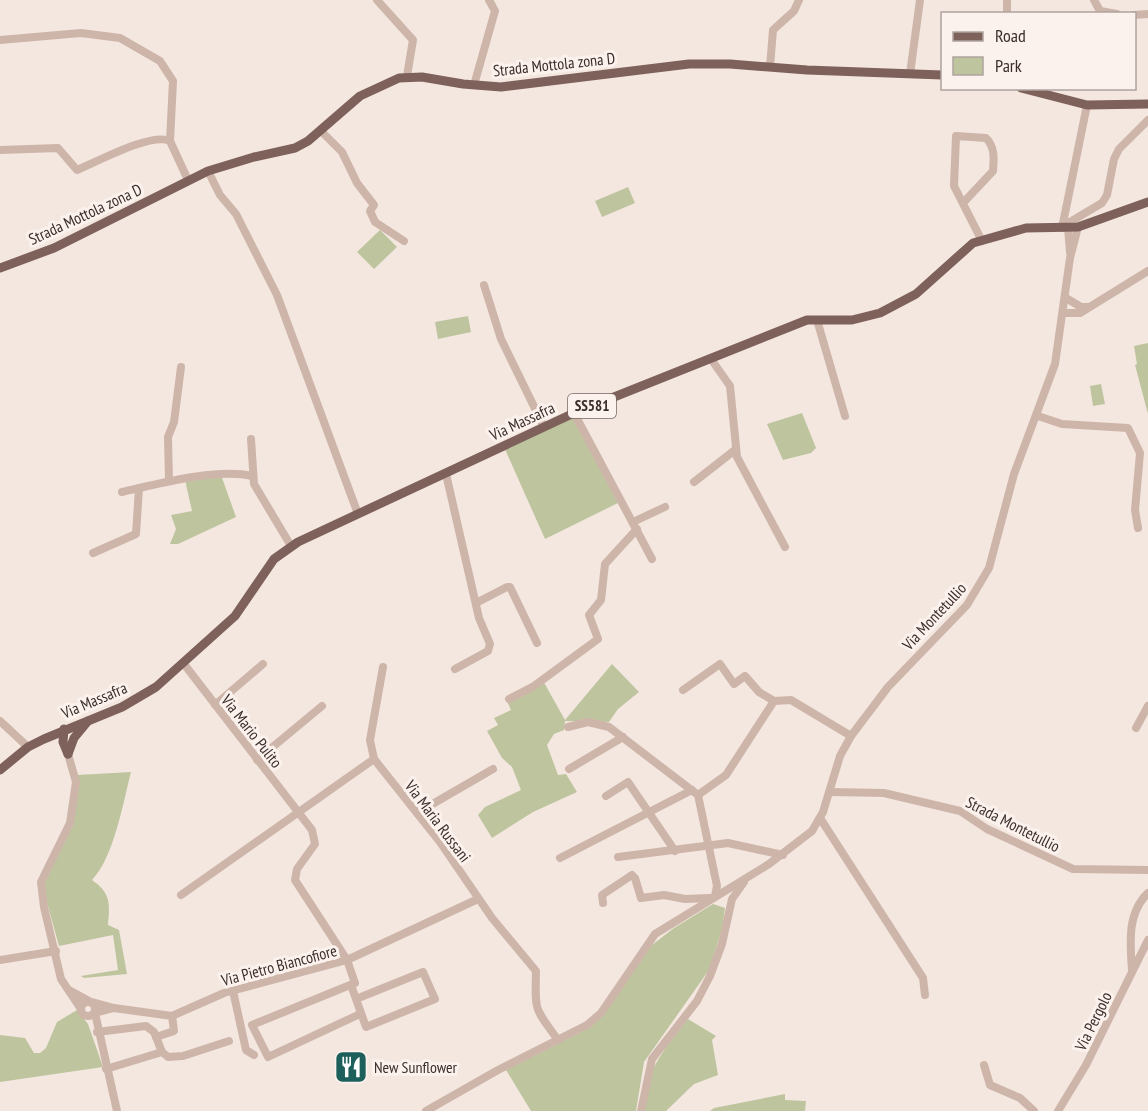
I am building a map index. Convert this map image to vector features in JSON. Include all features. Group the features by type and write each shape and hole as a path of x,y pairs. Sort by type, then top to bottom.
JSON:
{"main road":[{"name":"Strada Mottola zona D","path":"0,268 54,248 208,171 295,148 372,88 407,76 501,87 689,64 941,75"},
{"path":"1029,90 1087,105 1148,104"},
{"path":"1134,106 1148,110"},
{"name":"Via Massafra","path":"0,770 28,747 64,729 122,707 156,687 235,616 274,560 291,546 574,413 807,321 852,320 880,313 916,294 973,243 1026,228 1078,226 1148,202"},
{"path":"69,749 90,720"},
{"path":"64,729 69,732 69,749"},
{"path":"44,739 69,749"}],"street":[{"path":"377,0 413,40 407,76"},
{"path":"474,85 495,10 489,0"},
{"path":"770,67 773,30 794,11 799,0"},
{"path":"910,74 920,0"},
{"path":"1094,0 1097,8 1106,12"},
{"path":"0,40 81,33 120,38 160,61 174,85 170,141 189,180"},
{"name":"Via Montetullio","path":"1070,258 1065,228 1087,105"},
{"path":"1065,228 1073,219 1102,203 1107,195 1114,159 1119,149 1148,120"},
{"path":"320,130 342,152 357,183 374,206 370,211 372,219 404,241"},
{"path":"963,202 993,171 994,153 991,143 986,138 956,136 954,186 982,241"},
{"path":"0,150 58,148 77,170 148,142 166,139 170,141"},
{"path":"208,171 220,195 236,214 277,295 358,514"},
{"name":"Via Montetullio","path":"752,875 804,839 820,818 840,756 851,736 888,687 967,605 982,584 989,568 1014,474 1038,416 1055,364 1070,258 1078,226"},
{"path":"1063,313 1080,313 1148,271"},
{"path":"484,285 501,339 544,427"},
{"path":"1066,298 1081,308 1088,307"},
{"path":"817,320 845,416"},
{"path":"711,359 730,386 735,450 785,547"},
{"path":"169,480 168,437 174,422 181,367"},
{"path":"574,413 652,559"},
{"path":"1038,416 1062,424 1128,428 1140,453 1134,510 1138,528"},
{"path":"251,439 254,484 291,546"},
{"path":"694,482 735,450"},
{"path":"122,492 169,480 223,474 252,476"},
{"path":"446,474 476,603 490,644 489,651 455,669"},
{"path":"93,553 136,534 139,488"},
{"path":"509,699 534,686 598,639 589,615 601,600 604,566 635,526 665,507"},
{"path":"476,603 507,586 510,587 537,643"},
{"name":"Via Mario Pulito","path":"184,664 312,830 315,844 297,869 295,880 347,960"},
{"path":"215,705 263,664"},
{"path":"683,690 720,664 734,684 745,676 759,692 774,701 791,700 851,736"},
{"path":"181,895 374,759 370,740 383,667"},
{"path":"560,858 726,775 774,701"},
{"path":"257,760 322,706"},
{"path":"1136,728 1148,706"},
{"path":"0,721 28,747"},
{"path":"568,727 588,722 598,723 623,736 695,792 720,888 730,893 732,899"},
{"path":"569,769 623,736"},
{"path":"69,749 76,782 70,823 41,882 44,907 61,979 97,1032"},
{"name":"Via Maria Russani","path":"374,759 417,813 478,899 536,971 533,994 536,1010 558,1040"},
{"path":"417,813 493,769"},
{"path":"606,796 628,782 675,851"},
{"name":"Strada Montetullio","path":"830,792 884,793 960,811 987,829 1073,869 1148,870"},
{"path":"820,818 923,978 925,995"},
{"path":"618,857 728,843 783,855"},
{"path":"603,903 602,895 632,875 644,898 664,895 732,899"},
{"path":"426,1111 581,1030 601,1012 655,934 713,897 720,888 752,875"},
{"path":"641,1111 652,1059 697,1001 710,976 722,944 732,899 752,875"},
{"path":"1132,970 1130,932 1139,902 1148,893"},
{"path":"713,897 724,901 728,911"},
{"name":"Via Pietro Biancofiore","path":"172,1016 233,991 347,960 478,899"},
{"name":"Via Pergolo","path":"1058,1111 1086,1065 1148,940"},
{"path":"0,960 56,951"},
{"path":"347,960 355,983 252,1025 268,1057 360,1014"},
{"path":"351,985 360,1014 366,1027 435,999 423,972 356,999"},
{"path":"69,990 91,1002 114,1008 172,1016 174,1031 156,1037"},
{"path":"233,991 246,1050 254,1055"},
{"path":"83,1012 84,1003 91,1002"},
{"path":"91,1002 95,1006 97,1032 117,1111"},
{"path":"83,1012 94,1013 114,1008"},
{"path":"97,1032 146,1026 156,1037 162,1052 168,1057 183,1056 229,1041"},
{"path":"106,1069 162,1052"},
{"path":"984,1065 990,1085 1020,1098 1034,1111"}],"green space":[{"path":"628,187 635,203 602,217 595,201"},
{"path":"380,230 397,247 374,269 357,252"},
{"path":"468,316 471,332 438,339 435,322"},
{"path":"1148,343 1148,414 1135,365 1137,364 1134,346"},
{"path":"1101,384 1105,404 1093,406 1090,386"},
{"path":"802,413 816,448 811,453 783,460 767,424"},
{"path":"573,416 618,503 545,539 504,447"},
{"path":"221,475 236,517 178,544 170,544 176,529 171,515 192,511 185,480"},
{"path":"612,664 639,692 618,709 609,722 565,721 564,730 554,734 547,745 558,775 566,774 577,792 533,812 492,838 478,815 485,807 521,790 512,767 502,758 487,731 498,725 494,718 511,710 506,699 542,679 565,720"},
{"path":"131,772 112,844 100,870 92,880 106,894 109,911 108,925 119,930 127,974 84,978 81,976 118,970 113,935 59,946 43,888 46,870 72,814 77,775"},
{"path":"713,904 725,908 722,930 709,970 644,1062 636,1111 531,1111 506,1070 591,1027 648,948 674,928"},
{"path":"77,1010 88,1024 103,1067 0,1082 0,1035 25,1038 34,1053 40,1053 46,1048 57,1022"},
{"path":"688,1019 716,1036 712,1040 718,1075 694,1084 666,1111 640,1111 657,1061"},
{"path":"785,1094 785,1100 806,1101 805,1111 710,1111 714,1108"}],"place":[{"name":"New Sunflower","path":"351,1067"}]}
